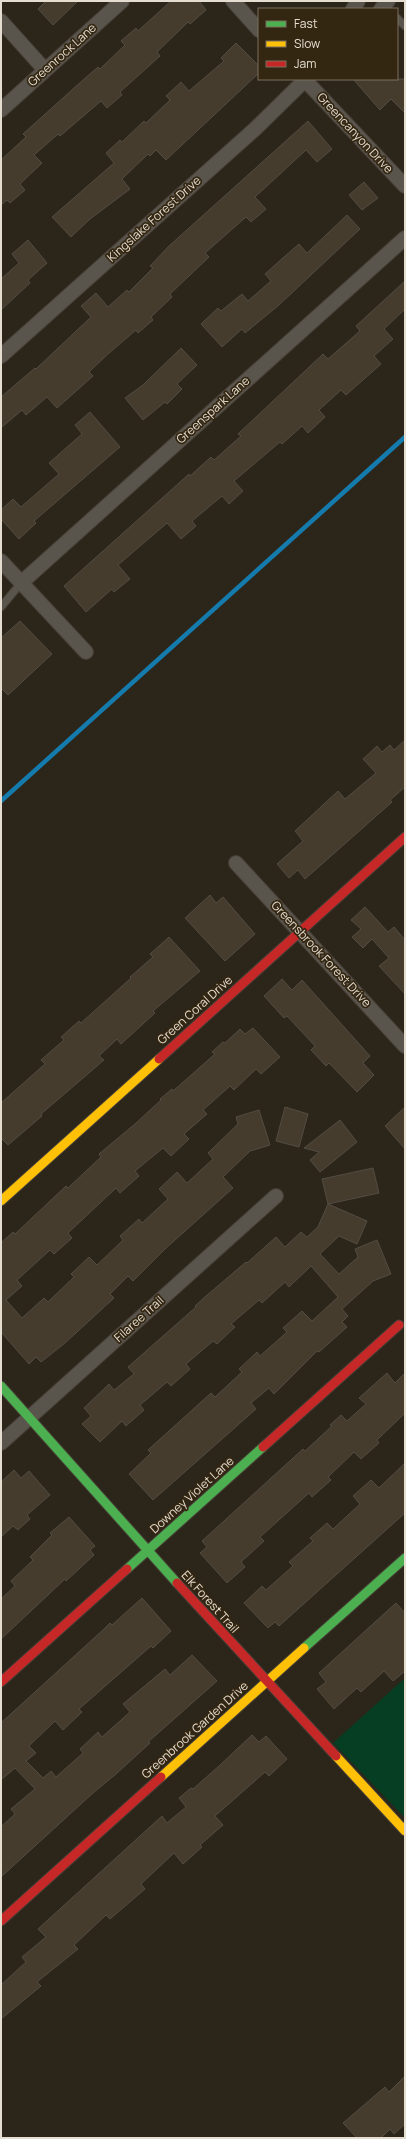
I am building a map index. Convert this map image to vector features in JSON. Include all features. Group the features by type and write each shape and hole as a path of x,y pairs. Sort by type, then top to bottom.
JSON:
{"street":[{"name":"Greenrock Lane","path":"1,110 122,1"},
{"path":"233,1 258,29"},
{"path":"1,22 45,70"},
{"name":"Kingslake Forest Drive","path":"1,356 254,129 304,80"},
{"name":"Greencanyon Drive","path":"306,80 405,186"},
{"name":"Greenspark Lane","path":"21,583 405,238"},
{"path":"1,561 86,652"},
{"name":"Green Coral Drive","path":"1,1201 405,837"},
{"name":"Greensbrook Forest Drive","path":"236,863 405,1046"},
{"name":"Filaree Trail","path":"1,1443 276,1196"},
{"name":"Downey Violet Lane","path":"1,1682 399,1325"},
{"name":"Elk Forest Trail","path":"1,1386 267,1682 405,1831"},
{"name":"Greenbrook Garden Drive","path":"1,1921 405,1558"}],"lane":[{"path":"1,607 21,583"}],"green space":[{"path":"405,1678 405,1818 333,1743"}],"building":[{"path":"46,1 78,1 53,25 38,9"},
{"path":"171,1 199,1 206,10 190,24 188,22 157,52 160,56 120,92 122,95 107,108 101,101 60,136 58,134 34,155 42,163 20,184 25,190 10,203 7,200 1,205 1,160 26,137 23,134 98,67 100,69 125,45 121,41 136,28 138,31"},
{"path":"236,43 258,65 258,74 166,160 156,150 150,156 148,154 122,179 130,189 90,219 71,237 52,217 114,163 106,153 120,140 122,142 144,121 146,123 170,100 166,96 181,82 189,91 224,61 221,58"},
{"path":"405,79 405,113 391,99 380,110 354,80"},
{"path":"308,121 332,149 317,162 306,150 255,197 266,209 251,222 246,217 205,253 209,257 170,294 172,297 151,317 153,320 138,333 136,330 108,354 89,372 93,376 57,408 47,397 26,415 22,410 1,428 1,397 35,368 36,369 91,317 81,306 96,293 108,307 127,290 129,292 153,268 150,266 169,246"},
{"path":"364,182 378,198 362,210 349,195"},
{"path":"347,215 360,229 279,305 245,333 242,329 222,347 201,324 218,308 221,311 242,294 248,301 271,281 265,274 284,257 299,244 307,253"},
{"path":"28,240 47,263 28,280 30,283 1,310 1,279 19,263 12,254"},
{"path":"405,281 405,309 384,329 393,339 374,356 381,364 346,395 341,390 319,410 325,417 308,433 302,426 282,444 280,442 234,481 243,491 229,504 222,496 192,521 196,526 181,539 167,523 118,565 130,579 114,592 112,589 86,612 64,586 189,474 190,476 211,457 214,460 241,436 238,434 323,354 328,359 360,331 356,326"},
{"path":"181,348 197,365 177,384 182,389 167,404 165,402 143,420 125,398 143,385"},
{"path":"90,412 120,447 34,521 36,523 19,539 1,519 1,510 13,499 21,507 59,474 49,463 82,434 75,425"},
{"path":"20,621 52,654 8,695 1,688 1,638"},
{"path":"405,740 405,787 390,800 392,802 305,879 298,870 289,878 277,864 303,841 295,831 338,791 345,799 376,773 363,759 377,746 382,752 390,745 394,750"},
{"path":"210,895 216,903 223,897 255,934 225,961 185,918"},
{"path":"365,907 388,932 394,927 405,940 405,994 379,966 389,958 372,939 363,948 352,937 361,929 351,920"},
{"path":"169,937 200,971 153,1011 155,1013 121,1044 117,1039 99,1056 104,1060 41,1114 42,1116 8,1145 1,1138 1,1103 45,1064 41,1060 64,1040 61,1037 79,1021 81,1023 131,978 130,977 153,957 150,954"},
{"path":"282,979 292,990 302,980 370,1056 363,1063 374,1075 357,1092 329,1063 326,1066 311,1050 315,1046 287,1016 284,1018 264,996"},
{"path":"253,1028 280,1057 261,1074 256,1069 234,1090 230,1086 203,1110 207,1114 184,1134 189,1139 171,1156 163,1148 135,1171 139,1176 120,1193 116,1188 68,1233 72,1238 54,1254 50,1250 17,1280 22,1286 6,1300 22,1318 44,1298 48,1302 74,1277 71,1274 89,1257 97,1265 123,1240 120,1236 139,1219 142,1223 168,1199 159,1189 177,1172 187,1183 213,1159 208,1153 238,1124 236,1117 259,1110 270,1145 250,1151 223,1177 233,1188 165,1249 133,1281 128,1276 110,1294 114,1298 65,1343 41,1362 36,1357 29,1364 1,1332 1,1243 13,1232 15,1234 66,1186 68,1188 101,1157 99,1154 135,1124 161,1100 160,1099 172,1089 173,1091 215,1054 212,1052 223,1042 225,1043 240,1029 245,1034"},
{"path":"285,1107 308,1114 299,1147 276,1141"},
{"path":"405,1107 405,1149 385,1126"},
{"path":"340,1120 357,1142 320,1172 310,1160 319,1152 304,1148"},
{"path":"373,1168 379,1193 328,1204 322,1179"},
{"path":"328,1204 367,1221 357,1244 339,1236 320,1254 339,1274 358,1257 355,1249 377,1240 391,1274 373,1281 342,1309 348,1316 342,1322 347,1327 319,1352 317,1351 274,1394 269,1388 251,1403 256,1409 153,1500 129,1474 151,1453 148,1450 211,1393 215,1397 242,1372 239,1369 257,1352 260,1356 287,1332 283,1328 302,1311 312,1321 338,1297 311,1266 289,1287 285,1282 262,1303 259,1300 231,1324 235,1327 217,1344 213,1341 186,1364 190,1369 171,1386 167,1382 140,1405 144,1410 126,1426 122,1421 100,1442 82,1424 91,1416 84,1408 109,1384 114,1390 134,1374 128,1367 196,1307 195,1306 206,1296 276,1237 285,1247 301,1232 307,1237 318,1227"},
{"path":"387,1373 395,1383 405,1373 405,1413 377,1440 379,1443 361,1459 354,1452 328,1477 331,1480 312,1497 309,1493 260,1537 264,1541 241,1562 245,1567 227,1583 200,1553 207,1547 202,1541 303,1449 305,1451 332,1426 330,1425 341,1415 347,1421 366,1404 359,1398"},
{"path":"405,1463 405,1513 279,1626 275,1622 268,1628 244,1603 262,1586 266,1590 293,1566 289,1562 313,1541 310,1538 327,1523 333,1529 360,1504 353,1496 371,1480 379,1488"},
{"path":"14,1470 21,1478 29,1471 50,1495 27,1515 30,1519 18,1530 13,1526 1,1537 1,1482"},
{"path":"69,1517 95,1546 90,1550 94,1555 66,1581 65,1579 1,1639 1,1599 15,1586 11,1581 33,1560 30,1557 52,1535 50,1533"},
{"path":"142,1598 171,1631 153,1648 151,1646 79,1709 82,1712 63,1730 55,1721 29,1746 36,1753 26,1761 43,1778 51,1771 56,1777 83,1753 80,1749 98,1732 102,1737 130,1712 123,1704 165,1669 170,1675 192,1655 217,1681 1,1877 1,1827 15,1814 11,1809 35,1789 15,1768 1,1780 1,1723 110,1623 112,1625"},
{"path":"396,1603 405,1613 405,1671 393,1681 384,1671 361,1692 357,1688 334,1709 317,1689 326,1682 319,1673"},
{"path":"252,1735 259,1742 266,1736 287,1759 269,1776 265,1772 215,1816 223,1825 200,1845 202,1847 183,1864 174,1853 141,1884 145,1889 110,1919 106,1915 74,1945 78,1949 37,1982 41,1986 1,2019 1,1985 26,1962 22,1957 46,1937 38,1929 162,1816 167,1823 186,1807 179,1798 191,1788 193,1789"},
{"path":"405,2076 405,2124 394,2134 390,2129 381,2138 357,2138 343,2123 385,2087 389,2092"}],"waterway":[{"path":"1,801 405,437"}],"traffic: fast":[{"path":"1,1386 177,1583"},
{"path":"127,1569 263,1447"},
{"path":"304,1648 405,1558"}],"traffic: slow":[{"path":"1,1201 159,1059"},
{"path":"161,1777 304,1648"},
{"path":"336,1756 405,1831"}],"traffic: jam":[{"path":"159,1059 405,837"},
{"path":"263,1447 399,1325"},
{"path":"1,1682 127,1569"},
{"path":"177,1583 336,1756"},
{"path":"1,1921 161,1777"}]}
